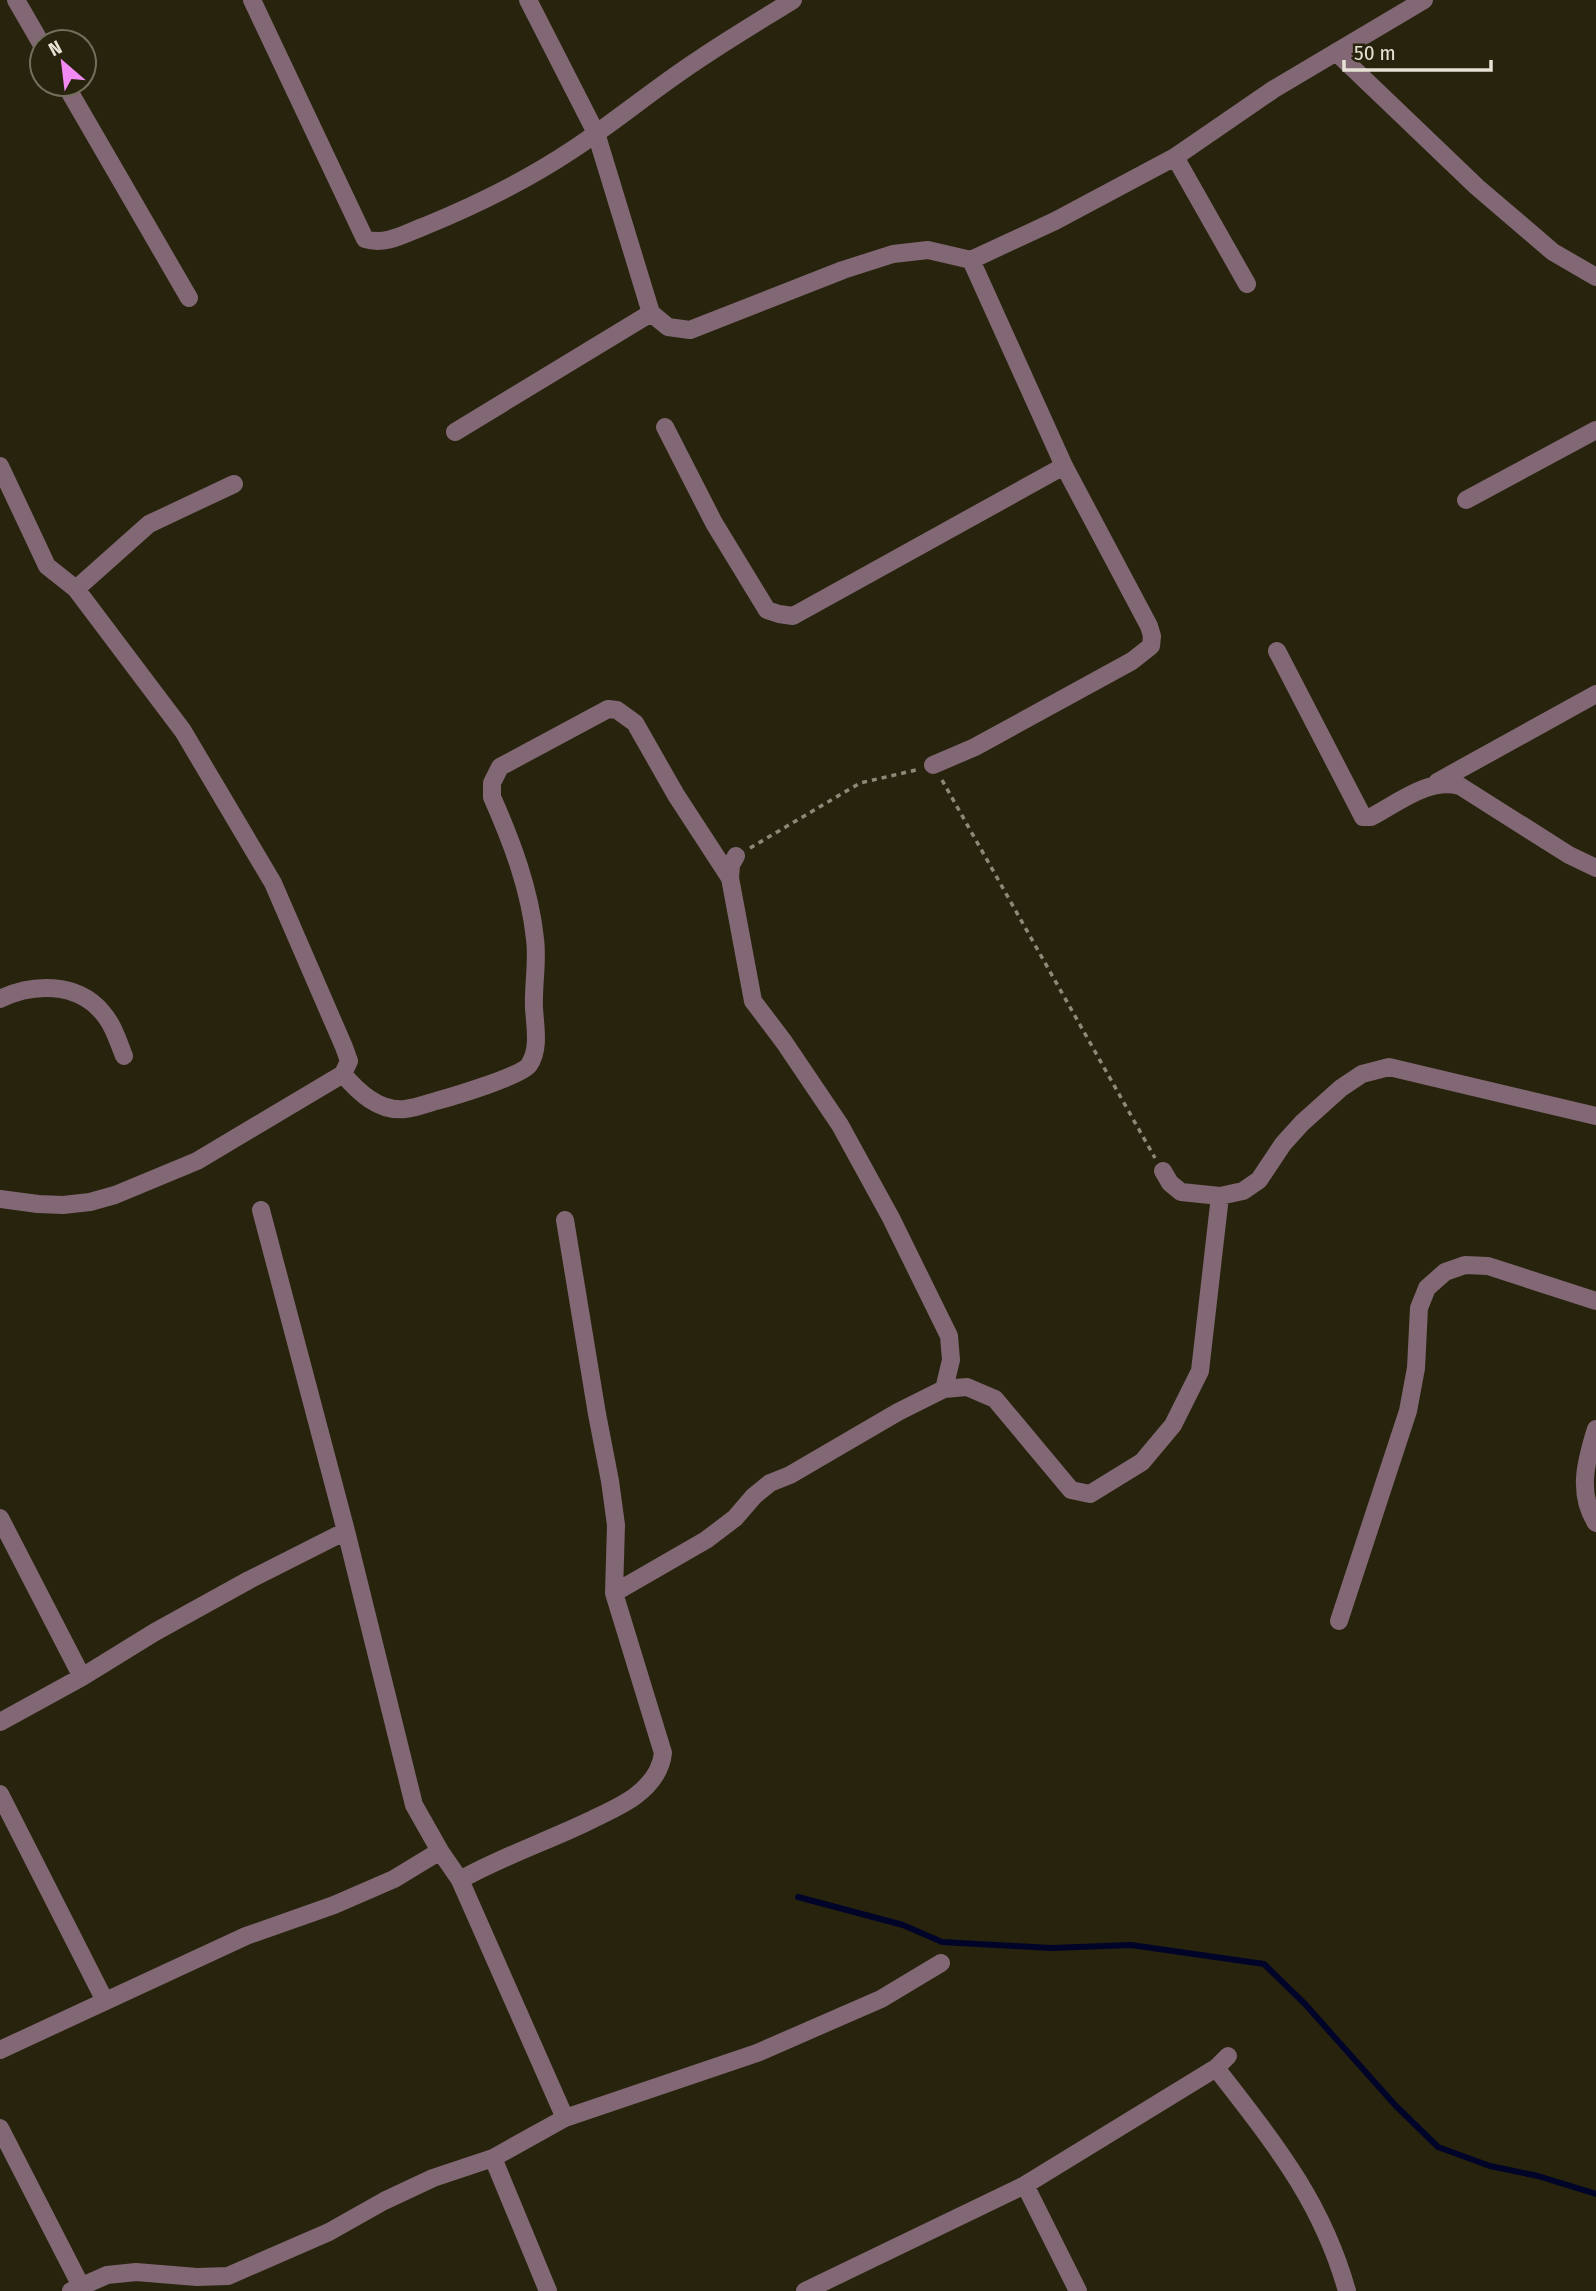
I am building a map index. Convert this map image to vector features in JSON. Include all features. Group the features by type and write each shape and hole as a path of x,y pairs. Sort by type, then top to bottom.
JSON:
{"street":[{"path":"16,0 32,28"},
{"path":"252,0 365,239 374,242 387,241 495,194 547,166 697,60 793,0"},
{"path":"528,0 596,133 651,313 668,327 690,330 843,270 893,254 928,250 971,260 1055,221 1175,157 1274,89 1424,0"},
{"path":"1336,52 1477,187 1553,252 1596,277"},
{"path":"73,98 189,298"},
{"path":"1175,157 1247,284"},
{"path":"933,765 975,747 1143,654 1151,646 1152,636 1064,466 971,260"},
{"path":"455,432 651,313"},
{"path":"665,427 715,523 767,610 793,616 1064,466"},
{"path":"1466,500 1596,430"},
{"path":"0,466 47,566 76,589 183,731 273,883 349,1061 343,1074 197,1161 139,1186 90,1202 63,1205 0,1199"},
{"path":"76,589 149,524 234,484"},
{"path":"1276,651 1363,817 1371,817 1596,694"},
{"path":"343,1074 357,1090 382,1107 405,1109 504,1078 529,1065 536,1042 536,940 523,878 492,797 492,783 500,767 608,709 617,710 635,723 676,795 730,878"},
{"path":"1433,784 1448,783 1460,786 1569,855 1596,867"},
{"path":"736,856 731,865 730,878 753,1001 840,1125 891,1218 949,1336 951,1360 944,1389"},
{"path":"0,999 15,991 46,986 84,995 102,1011 124,1056"},
{"path":"1163,1171 1181,1192 1220,1196 1243,1191 1259,1180 1283,1144 1302,1123 1341,1088 1362,1074 1389,1067 1596,1116"},
{"path":"614,1593 706,1541 736,1518 754,1496 770,1483 790,1475 898,1412 944,1389 967,1387 995,1399 1071,1490 1090,1494 1142,1462 1173,1425 1200,1371 1220,1196"},
{"path":"261,1210 346,1531 414,1805 460,1880 565,2118"},
{"path":"460,1880 488,1864 608,1811 635,1796 653,1779 661,1766 663,1753 614,1593 616,1525 565,1220"},
{"path":"1339,1621 1408,1411 1416,1368 1419,1308 1427,1288 1445,1272 1465,1265 1488,1266 1596,1301"},
{"path":"1596,1429 1587,1458 1585,1486 1587,1508 1596,1523"},
{"path":"0,1518 82,1677"},
{"path":"0,1722 249,1580 346,1531"},
{"path":"0,1794 105,2001"},
{"path":"0,2050 246,1936 334,1905 394,1879 440,1851"},
{"path":"0,2128 76,2288 107,2275 136,2272 197,2277 228,2276 329,2232 384,2201 433,2178 493,2158 565,2118 757,2053 881,1999 941,1963"},
{"path":"812,2290 1025,2185 1222,2062 1315,2207 1338,2259 1347,2291"},
{"path":"493,2158 548,2291"},
{"path":"1025,2185 1078,2291"}],"path":[{"path":"736,856 860,783 933,765 1163,1171"}],"waterway":[{"path":"798,1897 903,1925 942,1942 1051,1948 1131,1945 1264,1964 1305,2004 1395,2105 1438,2147 1490,2166 1538,2176 1596,2194"}]}
